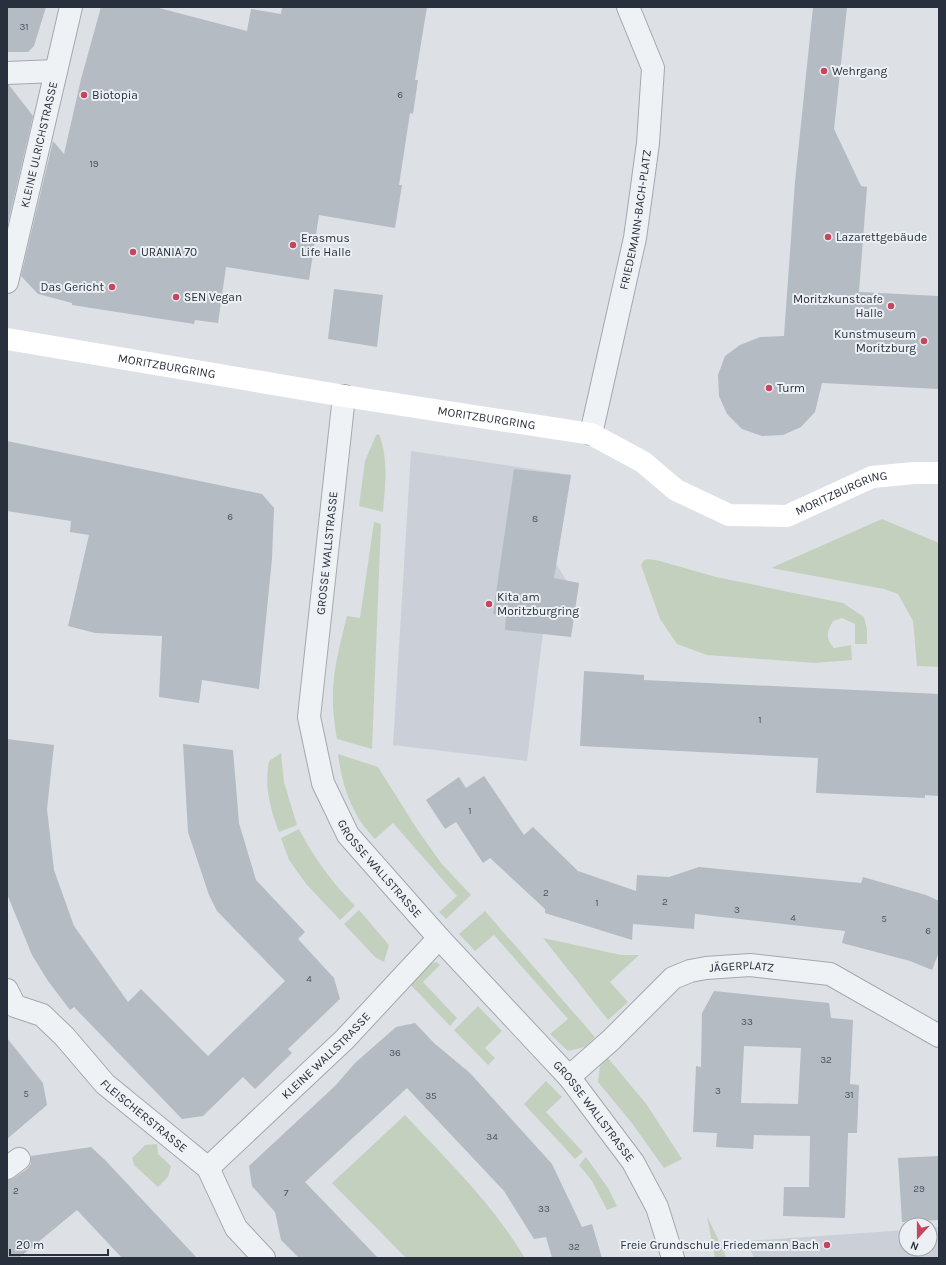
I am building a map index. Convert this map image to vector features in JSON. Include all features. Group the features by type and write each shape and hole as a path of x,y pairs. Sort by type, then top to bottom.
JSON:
{"street":[{"name":"KLEINE ULRICHSTRASSE","path":"7,282 71,7"},
{"name":"FRIEDEMANN-BACH-PLATZ","path":"591,434 635,238 648,143 653,68 628,7"},
{"path":"7,73 56,71"},
{"name":"MORITZBURGRING","path":"7,339 344,396 471,414 591,434 643,462 676,490 729,515 787,516 872,477 914,473 939,474"},
{"name":"GROSSE WALLSTRASSE","path":"344,396 309,717 323,783 348,836 439,938 569,1077 633,1162 657,1207 673,1258"},
{"name":"KLEINE WALLSTRASSE","path":"208,1168 345,1039 439,938"},
{"name":"JÄGERPLATZ","path":"569,1077 611,1040 673,978 690,971 706,968 750,964 830,974 939,1036"},
{"name":"FLEISCHERSTRASSE","path":"7,990 15,1006 42,1015 64,1036 105,1084 208,1168 236,1228 264,1258"}],"shaded area":[{"name":"Kita am Moritzburgring","path":"411,451 571,475 556,564 567,581 579,583 572,628 544,625 527,761 393,745"},
{"name":"Freie Grundschule Friedemann Bach","path":"938,1227 939,1258 754,1258 746,1241 898,1231 898,1257 938,1257"}],"green space":[{"path":"379,434 385,463 383,512 359,506 365,461 376,435"},
{"path":"882,519 939,543 939,667 917,666 913,621 898,594 884,589 771,568"},
{"path":"374,522 381,524 372,749 337,739 334,721 333,691 336,663 347,616 360,618"},
{"path":"648,559 716,577 843,603 864,617 867,629 867,644 855,644 855,624 842,618 833,621 829,628 828,638 834,648 851,645 852,660 814,663 707,655 677,644 660,619 641,565 644,560"},
{"path":"281,753 284,782 297,825 279,832 271,806 267,779 269,761"},
{"path":"338,754 378,767 417,829 441,863 471,895 446,919 439,912 457,896 393,823 375,839 367,830 360,821 349,800 342,778"},
{"path":"299,829 324,869 355,906 340,920 307,885 289,860 281,838"},
{"path":"359,910 389,945 384,962 375,957 344,924"},
{"path":"485,911 595,1037 585,1047 568,1051 550,1034 568,1019 494,935 475,951 459,934"},
{"path":"543,938 621,955 639,955 610,982 628,1002 608,1020"},
{"path":"437,962 440,965 423,982 457,1018 450,1026 408,982 422,965"},
{"path":"478,1006 502,1031 485,1048 495,1058 488,1065 454,1030"},
{"path":"608,1058 647,1105 682,1159 664,1168 631,1122 598,1082 600,1066"},
{"path":"546,1081 562,1097 546,1112 583,1152 575,1159 524,1104"},
{"path":"405,1115 469,1183 498,1219 525,1258 406,1258 332,1183"},
{"path":"157,1144 158,1154 171,1166 168,1177 158,1187 134,1165 132,1158 145,1145"},
{"path":"586,1157 608,1188 617,1206 607,1210 592,1181 579,1165"},
{"path":"707,1216 725,1254 726,1258 715,1258"}],"building":[{"path":"7,7 46,7 34,46 28,52 7,52"},
{"path":"101,7 155,7 247,31 251,9 281,14 282,7 427,7 415,80 418,80 413,114 410,113 399,185 402,185 395,228 319,215 309,280 226,267 218,323 195,320 194,324 72,305 72,303 38,294 21,276 53,141 64,154 81,79"},
{"path":"813,7 847,7 834,129 861,186 867,187 859,292 939,296 939,389 822,383 815,412 801,427 783,435 762,436 742,429 727,414 719,396 718,375 725,356 740,345 760,337 784,336 795,182"},
{"path":"7,85 9,85 33,116 7,227"},
{"path":"334,289 383,295 377,347 328,339"},
{"path":"7,441 262,494 274,508 272,559 259,689 202,680 199,703 159,697 162,636 95,633 68,626 89,535 70,532 71,521 7,511"},
{"path":"514,469 571,475 554,578 579,583 571,637 505,630 506,616 493,614"},
{"path":"584,671 644,675 644,680 939,694 939,796 925,795 925,798 816,793 818,758 580,746"},
{"path":"7,739 54,745 47,809 54,870 74,926 128,1002 141,989 208,1056 285,981 217,911 209,895 188,832 183,744 233,750 239,823 256,880 305,932 298,939 334,978 340,999 288,1049 292,1053 255,1089 243,1077 203,1116 182,1119 74,1007 70,1010 48,981 32,955 7,894"},
{"path":"484,776 524,835 533,827 578,871 636,891 637,875 669,877 699,867 861,883 863,877 926,895 939,901 939,952 932,970 910,961 842,943 845,931 695,914 694,929 633,924 632,940 545,913 545,909 490,858 483,863 456,822 445,829 426,800 459,777 466,788"},
{"path":"714,991 829,1003 831,1018 853,1020 850,1084 859,1085 857,1133 848,1133 845,1218 783,1216 784,1187 809,1187 810,1136 754,1135 753,1149 716,1147 717,1133 693,1132 696,1066 701,1067 702,1013","holes":["744,1046 801,1048 798,1104 741,1103"]},
{"path":"415,1023 434,1043 470,1073 552,1164 582,1227 592,1224 602,1258 552,1258 546,1237 534,1239 504,1191 407,1088 305,1182 378,1258 299,1258 281,1240 275,1212 252,1186 249,1166 335,1086 355,1063 396,1027"},
{"path":"7,1038 43,1083 47,1105 7,1139"},
{"path":"91,1147 197,1258 122,1258 77,1210 19,1258 7,1258 7,1180 14,1178 27,1169 31,1164 31,1156"},
{"path":"939,1156 939,1220 938,1217 902,1217 898,1158"}],"place":[{"name":"Wehrgang","path":"824,71"},
{"name":"Biotopia","path":"84,95"},
{"name":"Lazarettgebäude","path":"828,237"},
{"name":"Erasmus Life Halle","path":"293,245"},
{"name":"URANIA 70","path":"133,252"},
{"name":"Das Gericht","path":"112,287"},
{"name":"SEN Vegan","path":"176,297"},
{"name":"Moritzkunstcafe Halle","path":"891,306"},
{"name":"Kunstmuseum Moritzburg","path":"924,341"},
{"name":"Turm","path":"769,388"},
{"name":"Kita am Moritzburgring","path":"489,604"},
{"name":"Freie Grundschule Friedemann Bach","path":"827,1245"}]}
